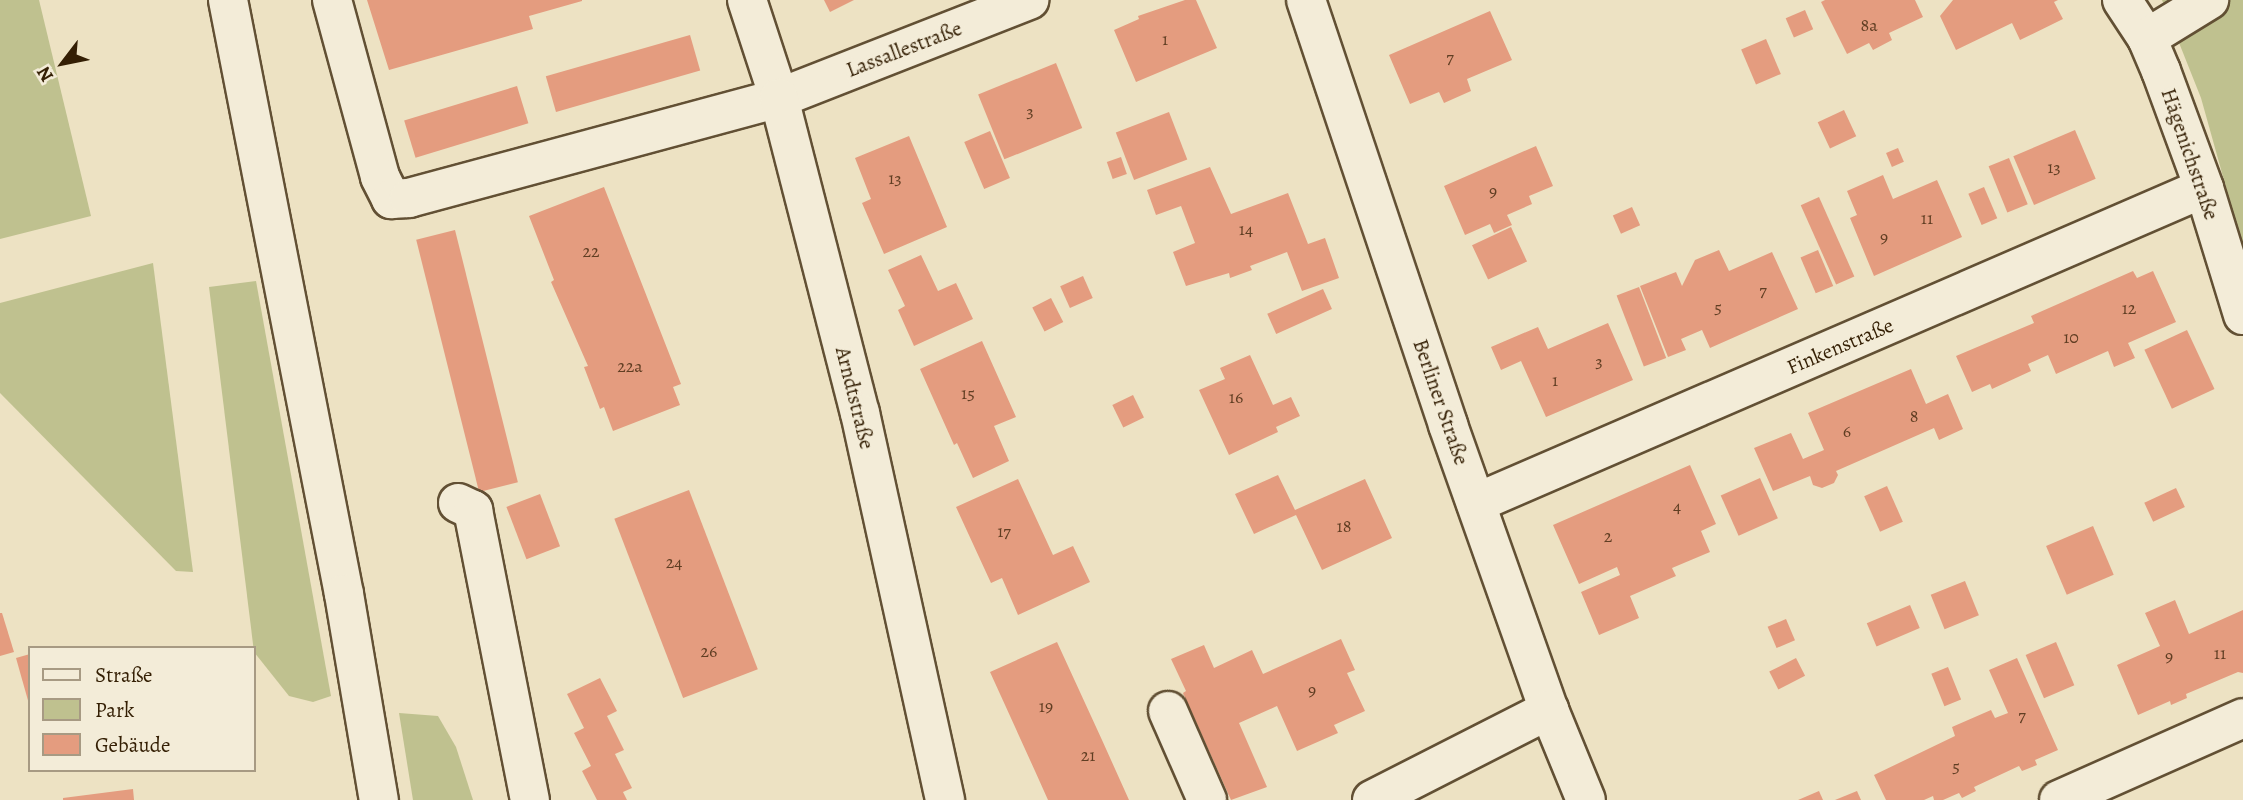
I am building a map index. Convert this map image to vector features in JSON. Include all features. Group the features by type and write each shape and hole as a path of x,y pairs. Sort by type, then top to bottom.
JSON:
{"street":[{"path":"228,0 344,594 379,800"},
{"name":"Lassallestraße","path":"332,0 380,177 391,199 409,198 779,98 1029,0"},
{"name":"Arndtstraße","path":"747,0 779,98 860,414 945,800"},
{"name":"Berliner Straße","path":"1306,0 1476,503 1549,710 1586,800"},
{"name":"Hägenichstraße","path":"2122,0 2147,38 2204,188 2243,315"},
{"path":"2147,38 2209,0"},
{"name":"Finkenstraße","path":"1476,503 2204,188"},
{"path":"457,503 473,510 530,800"},
{"path":"1372,800 1549,710"},
{"path":"1168,711 1207,800"},
{"path":"2059,800 2243,718"}],"green space":[{"path":"0,0 39,0 91,216 0,239"},
{"path":"2162,0 2243,0 2243,248 2201,98"},
{"path":"153,263 193,572 176,571 0,393 0,303"},
{"path":"256,281 331,696 313,702 289,696 256,655 256,646 253,646 209,287"},
{"path":"399,713 438,716 456,747 473,800 413,800"}],"building":[{"path":"367,0 582,1 529,16 533,29 389,70"},
{"path":"824,0 854,0 830,12"},
{"path":"1185,0 1196,0 1217,48 1136,82 1114,30 1139,19 1138,16"},
{"path":"1915,0 1923,17 1889,33 1892,40 1873,50 1869,43 1847,54 1821,2"},
{"path":"1953,0 2058,0 2054,2 2063,19 2020,40 2012,23 1956,50 1940,16"},
{"path":"1805,10 1813,29 1794,38 1786,18"},
{"path":"1490,11 1512,60 1467,79 1471,91 1444,103 1439,92 1410,104 1389,55"},
{"path":"690,35 700,71 556,112 546,76"},
{"path":"1766,39 1781,74 1756,85 1741,50"},
{"path":"1056,63 1082,128 1004,159 978,94"},
{"path":"517,86 528,123 416,158 404,120"},
{"path":"1844,110 1856,136 1830,149 1818,122"},
{"path":"1169,112 1187,160 1134,180 1116,132"},
{"path":"2075,130 2096,179 2034,205 2013,156"},
{"path":"990,131 1010,178 984,189 964,142"},
{"path":"909,136 947,227 884,254 862,203 871,199 855,158"},
{"path":"1536,146 1553,186 1529,196 1532,204 1507,215 1512,225 1494,233 1490,224 1465,235 1444,186"},
{"path":"1898,148 1904,162 1892,167 1886,153"},
{"path":"1121,157 1127,174 1113,179 1107,162"},
{"path":"2009,158 2028,204 2007,213 1989,166"},
{"path":"1210,167 1231,214 1288,193 1308,244 1325,238 1339,278 1302,291 1287,252 1250,266 1252,270 1230,278 1229,273 1186,286 1173,252 1195,243 1181,206 1156,215 1147,190"},
{"path":"1883,175 1893,199 1937,180 1962,237 1874,276 1850,218 1857,215 1847,191"},
{"path":"604,187 681,384 673,387 680,405 613,431 604,407 600,409 584,367 588,366 551,282 554,280 529,216"},
{"path":"1984,187 1997,218 1982,225 1968,194"},
{"path":"1819,197 1854,276 1836,285 1801,205"},
{"path":"1632,207 1640,225 1621,234 1613,216"},
{"path":"1511,227 1527,261 1488,280 1472,245"},
{"path":"455,230 518,482 479,492 416,240"},
{"path":"1719,250 1729,271 1772,252 1798,309 1710,348 1702,330 1681,339 1686,350 1668,357 1640,286 1676,272 1682,286 1695,260"},
{"path":"1818,250 1833,286 1816,293 1801,257"},
{"path":"921,255 938,291 956,283 973,319 914,346 898,310 905,306 888,270"},
{"path":"2133,271 2137,278 2153,271 2176,322 2128,343 2135,358 2114,367 2108,351 2056,374 2048,355 2028,364 2031,371 1992,389 1990,384 1972,392 1956,356 2034,323 2031,316"},
{"path":"1083,276 1093,298 1070,308 1060,286"},
{"path":"1639,287 1666,358 1644,367 1617,296"},
{"path":"1323,289 1332,309 1276,334 1267,314"},
{"path":"1051,298 1063,322 1045,332 1032,308"},
{"path":"1608,323 1633,380 1546,417 1521,361 1501,370 1491,347 1538,327 1548,349"},
{"path":"2187,330 2214,389 2172,409 2144,350"},
{"path":"982,341 1016,417 994,426 1009,461 973,478 957,443 954,445 920,369"},
{"path":"1250,355 1273,405 1291,397 1300,416 1276,427 1278,432 1229,455 1199,390 1225,379 1220,368"},
{"path":"1911,369 1926,404 1948,394 1963,429 1939,440 1934,428 1836,471 1838,475 1834,483 1822,488 1813,485 1810,476 1773,491 1754,448 1791,433 1803,459 1824,450 1808,413"},
{"path":"1133,395 1144,417 1123,428 1112,405"},
{"path":"1690,465 1716,524 1701,531 1710,552 1672,568 1676,576 1630,596 1639,618 1599,635 1581,592 1620,575 1617,567 1579,584 1553,525"},
{"path":"1278,475 1295,510 1365,479 1392,538 1322,570 1296,515 1254,534 1235,494"},
{"path":"1760,478 1778,518 1739,536 1721,495"},
{"path":"1018,479 1053,555 1073,546 1090,582 1018,615 1002,578 991,583 956,507"},
{"path":"1887,486 1903,522 1880,532 1864,496"},
{"path":"2176,488 2185,507 2153,522 2144,503"},
{"path":"689,490 758,669 683,698 614,519"},
{"path":"540,494 560,546 526,559 506,507"},
{"path":"2093,526 2114,575 2067,595 2046,546"},
{"path":"1965,581 1979,615 1945,629 1931,595"},
{"path":"2175,600 2189,634 2243,610 2243,673 2238,672 2186,694 2187,698 2171,705 2170,701 2138,715 2117,665 2160,646 2145,613"},
{"path":"1910,605 1920,628 1877,646 1867,623"},
{"path":"0,613 14,652 0,656"},
{"path":"1786,619 1795,640 1777,648 1768,627"},
{"path":"1341,639 1355,670 1347,673 1365,711 1334,725 1338,733 1297,751 1277,706 1239,723 1267,787 1231,800 1183,693 1186,691 1171,659 1204,645 1214,668 1252,650 1263,674"},
{"path":"1057,642 1129,800 1048,800 990,672"},
{"path":"2056,642 2074,685 2044,698 2026,655"},
{"path":"28,655 28,700 16,658"},
{"path":"1796,658 1805,676 1778,689 1769,672"},
{"path":"2017,658 2058,750 2035,760 2037,765 2022,771 2019,766 1974,787 1976,791 1962,798 1959,793 1943,800 1934,800 1933,796 1924,800 1886,800 1874,775 1955,736 1952,727 1991,710 1995,718 2008,713 1989,670"},
{"path":"1948,667 1961,699 1944,706 1931,674"},
{"path":"600,678 617,711 607,716 624,750 615,754 632,788 623,792 627,800 597,800 582,771 591,766 574,733 584,728 567,694"},
{"path":"133,789 134,800 63,800 63,798"},
{"path":"1819,791 1823,800 1798,800"},
{"path":"1857,791 1861,800 1835,800"}]}
